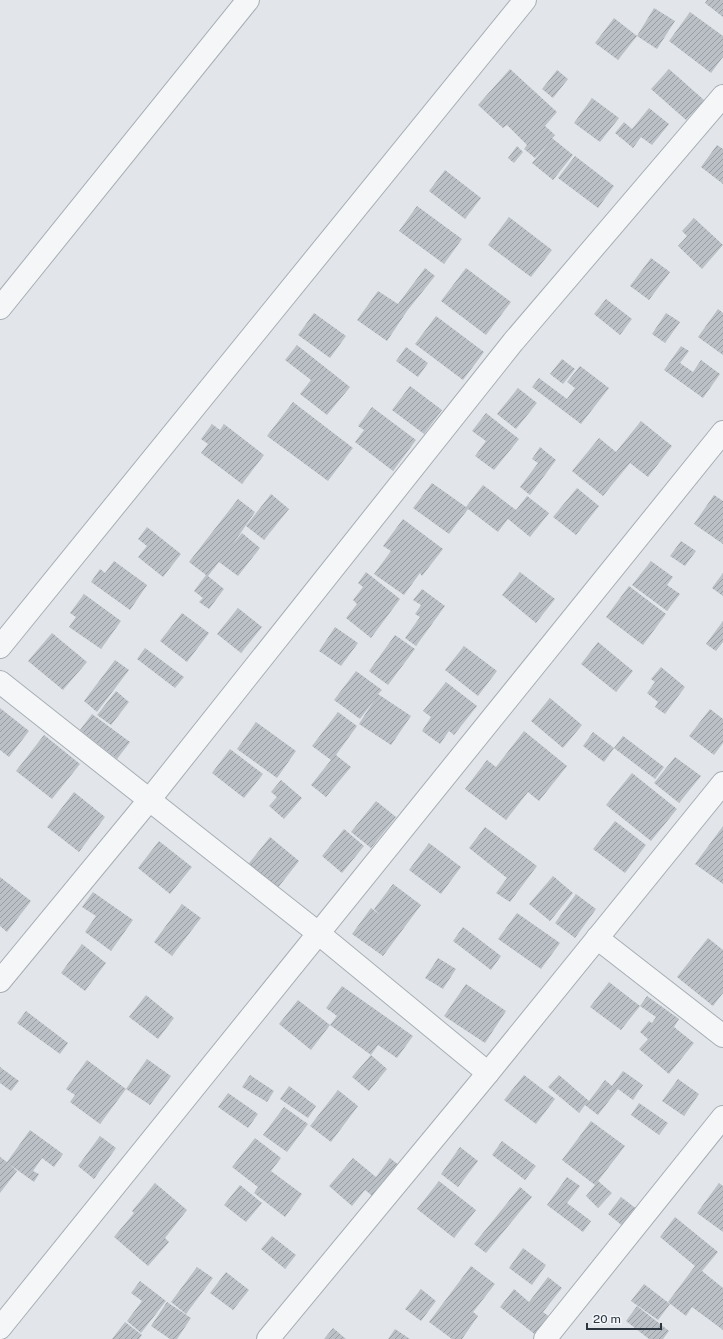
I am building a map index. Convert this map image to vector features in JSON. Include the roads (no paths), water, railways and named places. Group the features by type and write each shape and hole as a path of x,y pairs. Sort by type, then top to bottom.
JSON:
{"street":[{"path":"0,308 248,0"},
{"path":"0,648 525,0"},
{"path":"0,981 150,799 513,342 723,96"},
{"path":"0,1328 723,432"},
{"path":"0,682 318,933 488,1073"},
{"path":"268,1339 488,1073 723,783"},
{"path":"597,938 723,1036"},
{"path":"545,1339 723,1117"}]}
